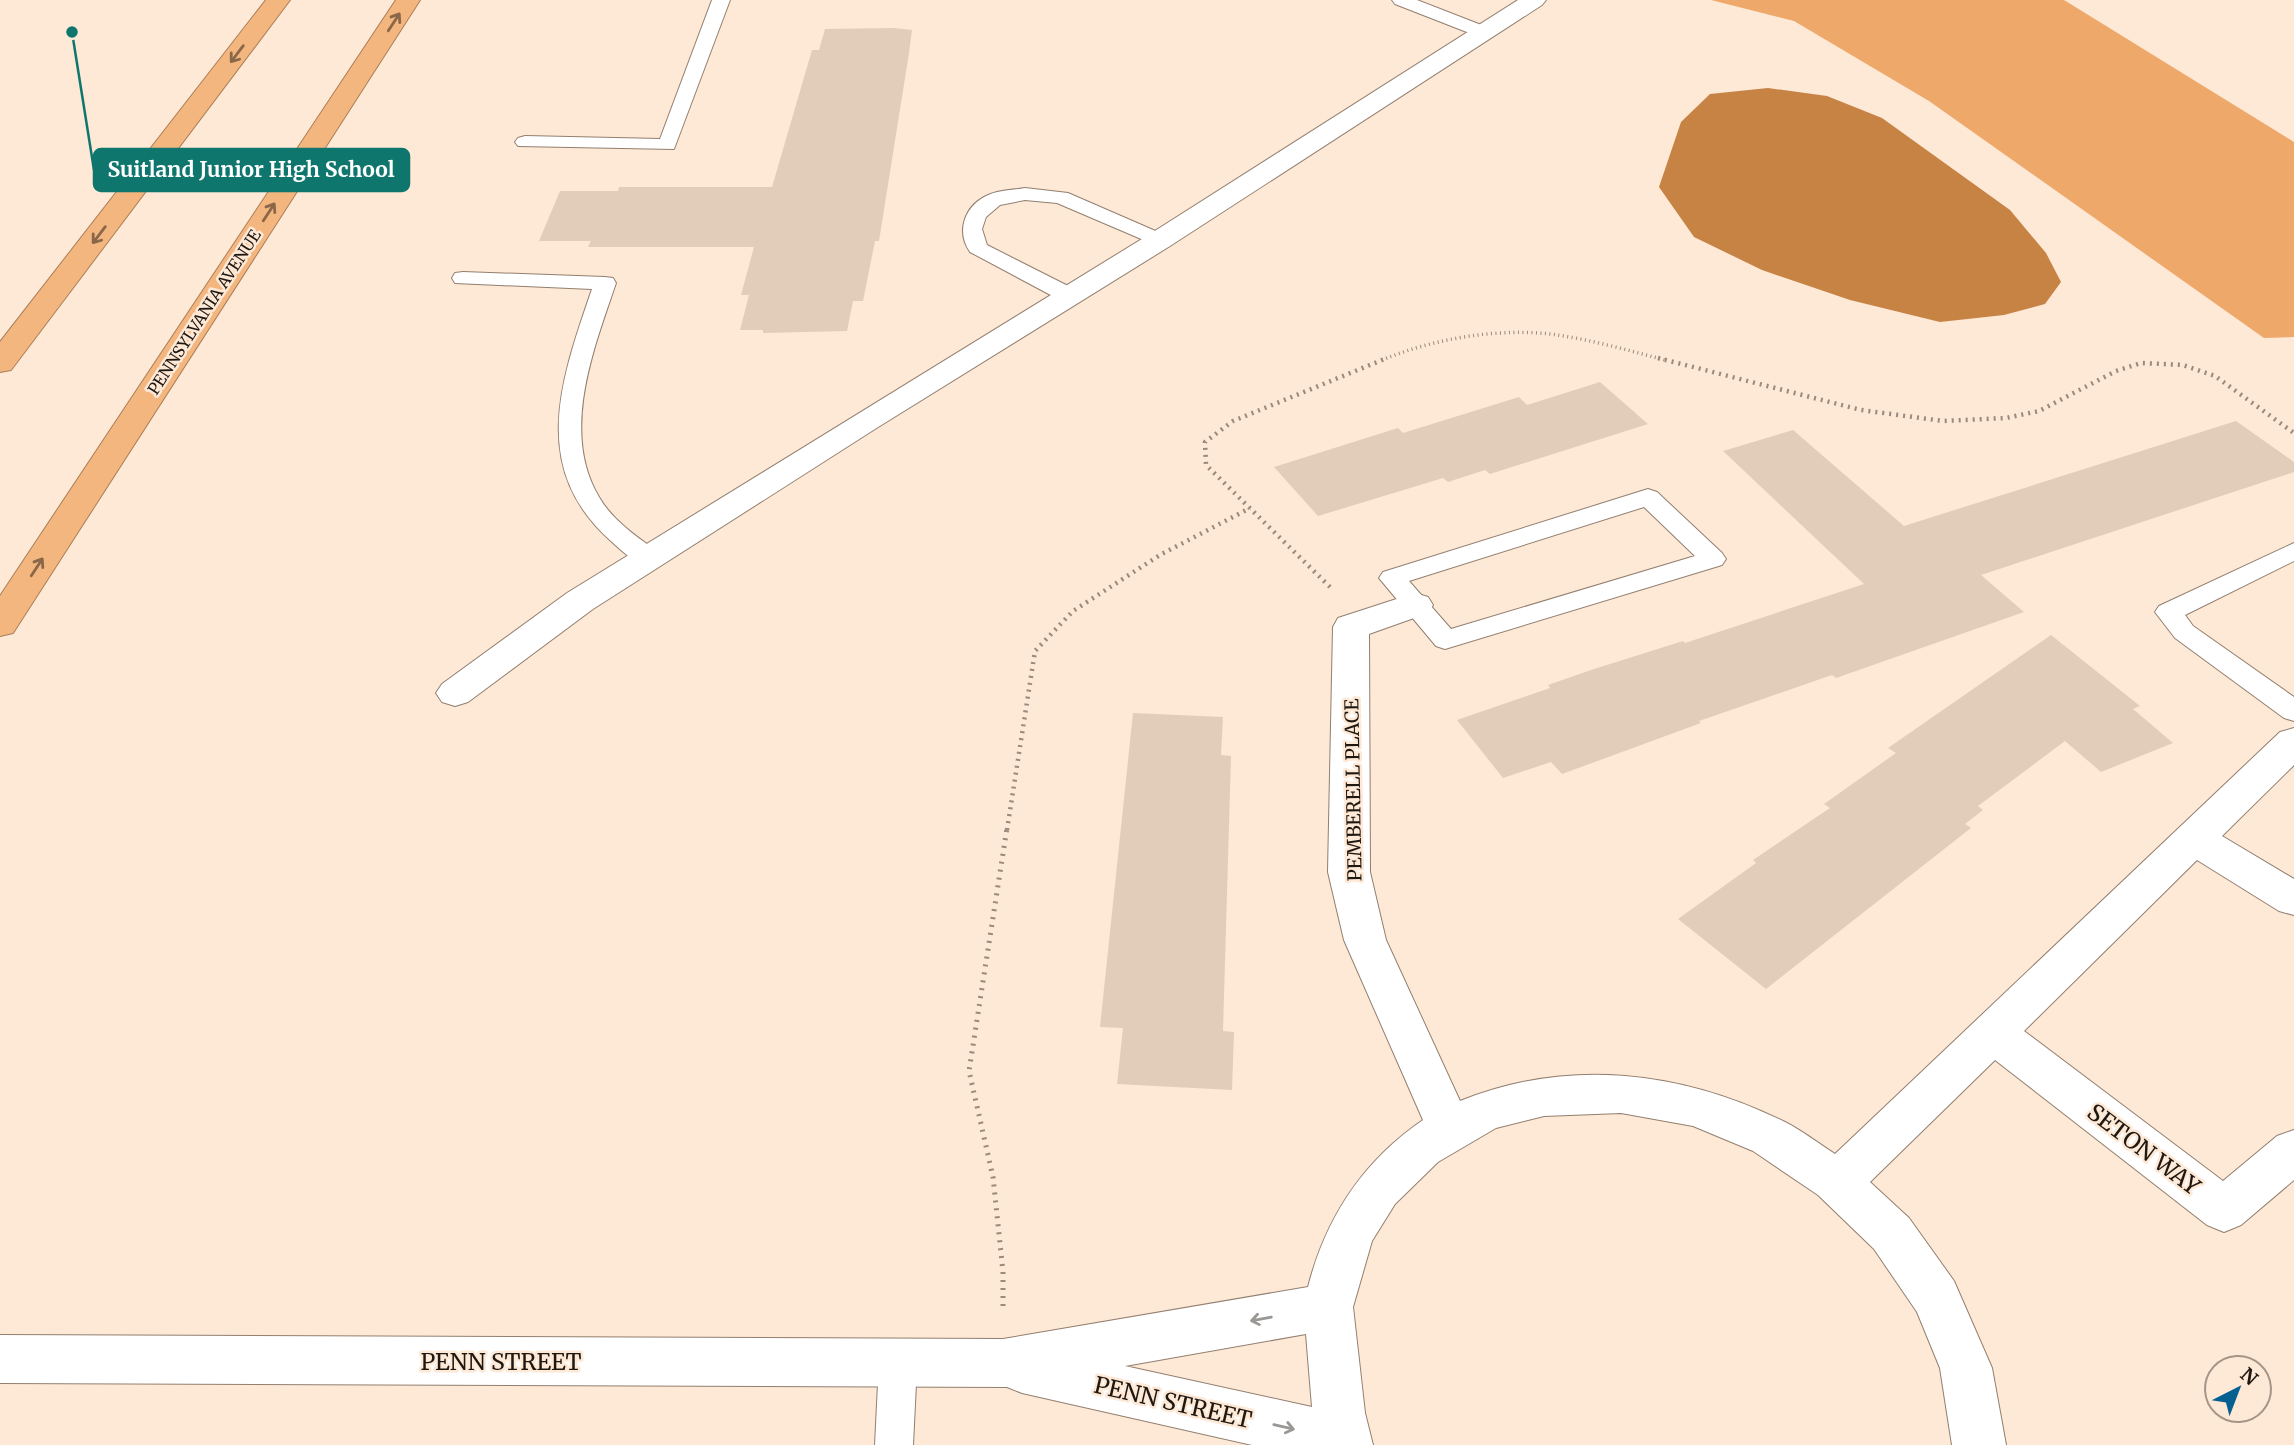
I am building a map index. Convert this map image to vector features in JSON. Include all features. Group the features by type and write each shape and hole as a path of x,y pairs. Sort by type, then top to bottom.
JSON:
{"highway":[{"path":"0,363 278,0"},
{"name":"PENNSYLVANIA AVENUE","path":"0,624 408,0"}],"street":[{"path":"455,693 580,601 1160,240 1534,0"},
{"path":"1366,622 1415,605"},
{"name":"PEMBERELL PLACE","path":"1366,622 1351,627 1349,872 1365,940 1449,1127"},
{"path":"1838,1182 2294,743"},
{"path":"2196,839 2294,899"},
{"name":"SETON WAY","path":"1992,1032 2224,1210 2294,1151"},
{"path":"1345,1443 1328,1307 1348,1238 1372,1196 1402,1162 1449,1127 1492,1108 1569,1092 1641,1095 1695,1106 1773,1139 1838,1182 1881,1223 1913,1261 1934,1294 1965,1367 1973,1394 1979,1445"},
{"name":"PENN STREET","path":"0,1359 1003,1363 1328,1307"},
{"name":"PENN STREET","path":"1003,1363 1345,1443"}],"lane":[{"path":"525,142 667,145 721,0"},
{"path":"1401,0 1483,32"},
{"path":"1068,295 977,248 972,229 976,215 993,200 1025,194 1061,197 1160,240"},
{"path":"464,278 605,283 579,366 569,415 572,459 585,496 612,530 649,558"},
{"path":"1648,497 1713,559 1446,640 1415,605 1392,578 1648,497"},
{"path":"2294,551 2168,612 2184,632 2294,711"},
{"path":"894,1445 898,1363"}],"path":[{"path":"1366,622 1206,465 1205,442 1233,421 1401,352 1475,335 1548,334 1600,343 1861,410 1943,421 2006,418 2039,411 2141,363 2183,365 2215,376 2294,433"},
{"path":"1003,1363 1003,1272 993,1177 969,1071 1035,651 1073,611 1160,555 1250,508"}],"shaded area":[{"path":"1711,0 2064,0 2294,142 2294,337 2264,338 1929,101 1794,21"},
{"path":"1768,88 1827,96 1882,118 2010,210 2046,253 2061,282 2045,304 2004,315 1940,322 1850,300 1762,270 1694,237 1659,187 1681,122 1710,94"}],"building":[{"path":"825,29 912,30 909,53 879,241 875,241 863,301 853,301 847,331 763,333 763,330 740,330 749,295 741,295 754,247 588,247 591,241 539,241 560,191 618,191 619,187 772,187 812,50 819,50"},
{"path":"1600,382 1648,424 1490,474 1485,470 1448,482 1443,478 1318,516 1274,467 1398,428 1403,433 1519,397 1527,405"},
{"path":"2236,421 2294,462 2294,472 1981,575 2024,612 1836,678 1832,675 1699,721 1701,723 1562,774 1551,762 1503,778 1457,720 1550,688 1548,685 1594,669 1683,641 1685,643 1864,584 1723,451 1793,430 1904,526"},
{"path":"2051,635 2140,706 2133,709 2173,743 2101,772 2065,741 1978,806 1983,810 1965,824 1971,828 1766,989 1678,919 1756,863 1753,860 1830,808 1824,804 1896,753 1888,748"},
{"path":"1133,713 1223,717 1221,755 1231,756 1223,1031 1234,1032 1232,1090 1117,1084 1123,1028 1100,1027"}],"place":[{"name":"Suitland Junior High School","path":"72,32"}]}
